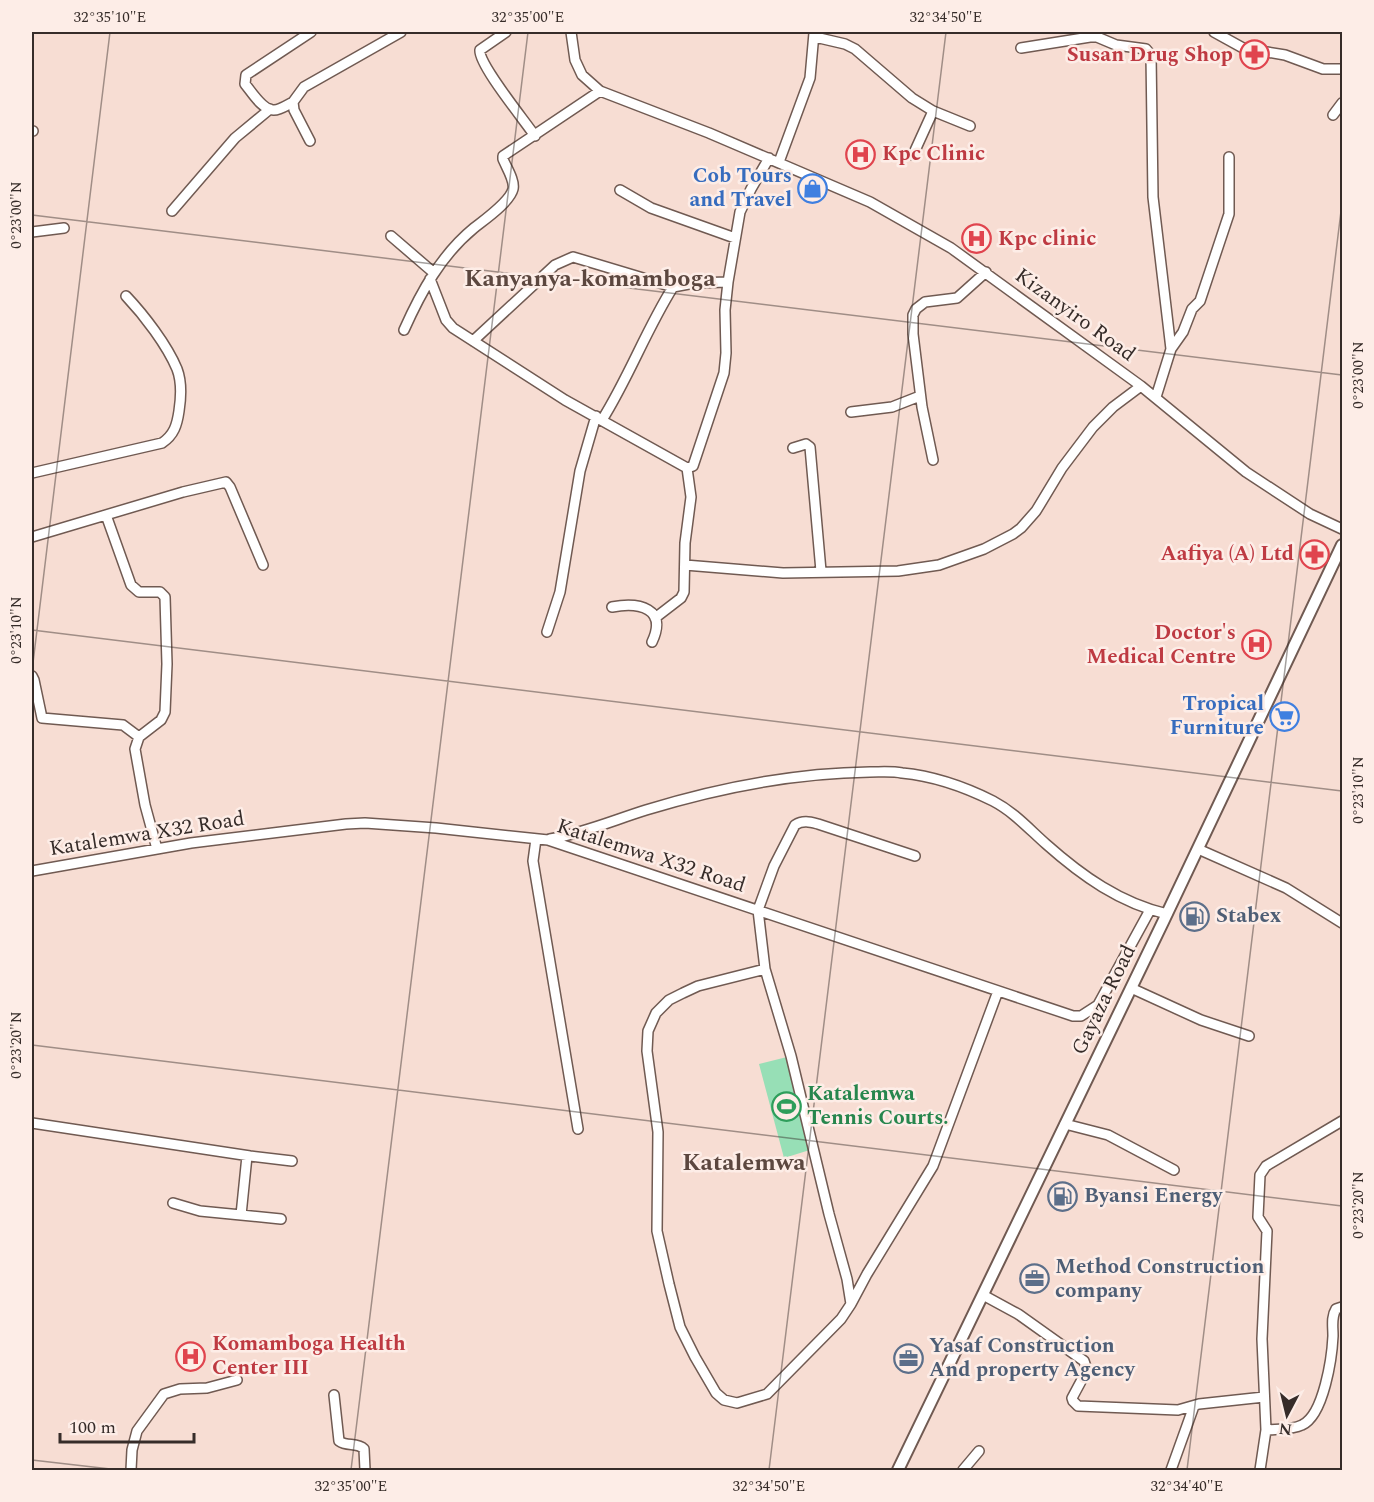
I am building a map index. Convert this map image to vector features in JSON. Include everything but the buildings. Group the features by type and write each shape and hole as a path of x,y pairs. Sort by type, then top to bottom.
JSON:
{"main road":[{"name":"Gayaza Road","path":"898,1470 1167,914 1342,545"}],"street":[{"path":"311,32 246,75 245,84 270,109 274,110 293,102 304,87 401,32"},
{"path":"506,32 480,50 479,56 496,83 536,136"},
{"name":"Kizanyiro Road","path":"571,32 576,60 582,75 600,91 779,162 870,202 951,248 1156,397 1246,472 1310,514 1342,529"},
{"path":"1214,32 1243,48 1286,55 1331,71 1342,69"},
{"path":"779,162 807,87 815,34 855,49 912,98 933,111 970,126"},
{"path":"1021,48 1097,37 1116,45 1146,49 1151,55 1153,197 1172,349"},
{"path":"404,330 432,276 466,235 492,214 510,195 513,184 502,159 503,156 600,91"},
{"path":"293,102 294,110 310,141"},
{"path":"1333,116 1342,103"},
{"path":"172,211 235,138 270,109"},
{"path":"913,155 933,111"},
{"path":"1156,397 1172,349 1183,332 1192,309 1200,301 1229,214 1229,157"},
{"path":"391,236 432,276 446,320 453,328 565,400 687,468 693,466 722,382 726,353 725,310 728,282 741,207 769,158"},
{"path":"620,190 651,208 735,238"},
{"path":"32,232 64,228"},
{"path":"473,340 555,265 573,257 673,287 694,283 728,282"},
{"path":"933,460 920,396 913,315 916,309 925,302 957,298 986,272"},
{"path":"547,632 560,592 580,471 599,418 617,396 661,306 673,287"},
{"path":"32,473 162,443 174,433 180,406 181,390 178,370 143,315 126,296"},
{"path":"685,566 758,572 898,570 939,565 984,549 1013,534 1036,511 1062,468 1094,427 1113,407 1141,386"},
{"path":"852,412 892,407 920,396"},
{"path":"793,448 806,444 810,447 821,571"},
{"path":"656,618 681,598 684,592 685,543 692,497 687,468"},
{"path":"32,537 183,492 226,482 262,565"},
{"path":"106,515 131,585 139,592 160,592 165,597 167,664 165,712 161,720 139,737 135,749 157,849"},
{"path":"612,607 625,604 638,605 646,609 656,618 657,630 652,642"},
{"path":"32,676 42,718 123,725 139,737"},
{"path":"548,840 568,836 646,810 769,782 813,775 901,772 952,784 997,803 1082,873 1122,899 1167,914"},
{"path":"851,1304 847,1279 791,1056 765,969 758,910 774,866 795,825 800,822 818,824 915,856"},
{"name":"Katalemwa X32 Road","path":"32,871 157,849 286,831 365,823 548,840 1062,1014 1081,1016 1098,1005 1132,939 1150,910"},
{"path":"536,839 533,861 578,1129"},
{"path":"1198,849 1286,888 1342,923"},
{"path":"765,969 699,986 682,993 669,1000 656,1013 648,1031 647,1051 658,1132 657,1232 672,1295 681,1327 716,1393 724,1401 737,1403 767,1394 841,1319 851,1304 933,1166 998,991"},
{"path":"1131,988 1201,1020 1249,1036"},
{"path":"1260,1470 1266,1430 1262,1339 1266,1231 1258,1217 1260,1175 1266,1166 1342,1121"},
{"path":"32,1123 292,1161"},
{"path":"1065,1124 1108,1135 1174,1170"},
{"path":"241,1215 247,1155"},
{"path":"173,1203 200,1211 281,1219"},
{"path":"983,1295 1017,1314 1084,1361 1087,1370 1072,1398 1078,1406 1178,1410 1264,1397"},
{"path":"1266,1430 1296,1427 1305,1424 1310,1418 1325,1390 1328,1379 1332,1352 1332,1314 1336,1309 1342,1307"},
{"path":"131,1470 132,1450 137,1431 164,1394 180,1389 207,1388 237,1380"},
{"path":"334,1395 339,1441 364,1449 365,1470"},
{"path":"1172,1470 1194,1406"},
{"path":"963,1470 980,1451"}],"green space":[{"name":"Katalemwa Tennis Courts.","path":"791,1056 813,1149 784,1158 759,1064"}],"place":[{"name":"Susan Drug Shop","path":"1254,55"},
{"name":"Kpc Clinic","path":"861,154"},
{"name":"Cob Tours and Travel","path":"813,188"},
{"name":"Kpc clinic","path":"977,239"},
{"name":"Aafiya (A) Ltd","path":"1315,554"},
{"name":"Doctor's Medical Centre","path":"1257,645"},
{"name":"Tropical Furniture","path":"1285,716"},
{"name":"Stabex","path":"1195,916"},
{"name":"Katalemwa Tennis Courts.","path":"786,1106"},
{"name":"Byansi Energy","path":"1063,1196"},
{"name":"Method Construction company","path":"1034,1279"},
{"name":"Komamboga Health Center III","path":"191,1356"},
{"name":"Yasaf Construction And property Agency","path":"908,1358"}],"district":[{"name":"Kanyanya-komamboga","path":"590,279"},
{"name":"Katalemwa","path":"744,1163"}]}
